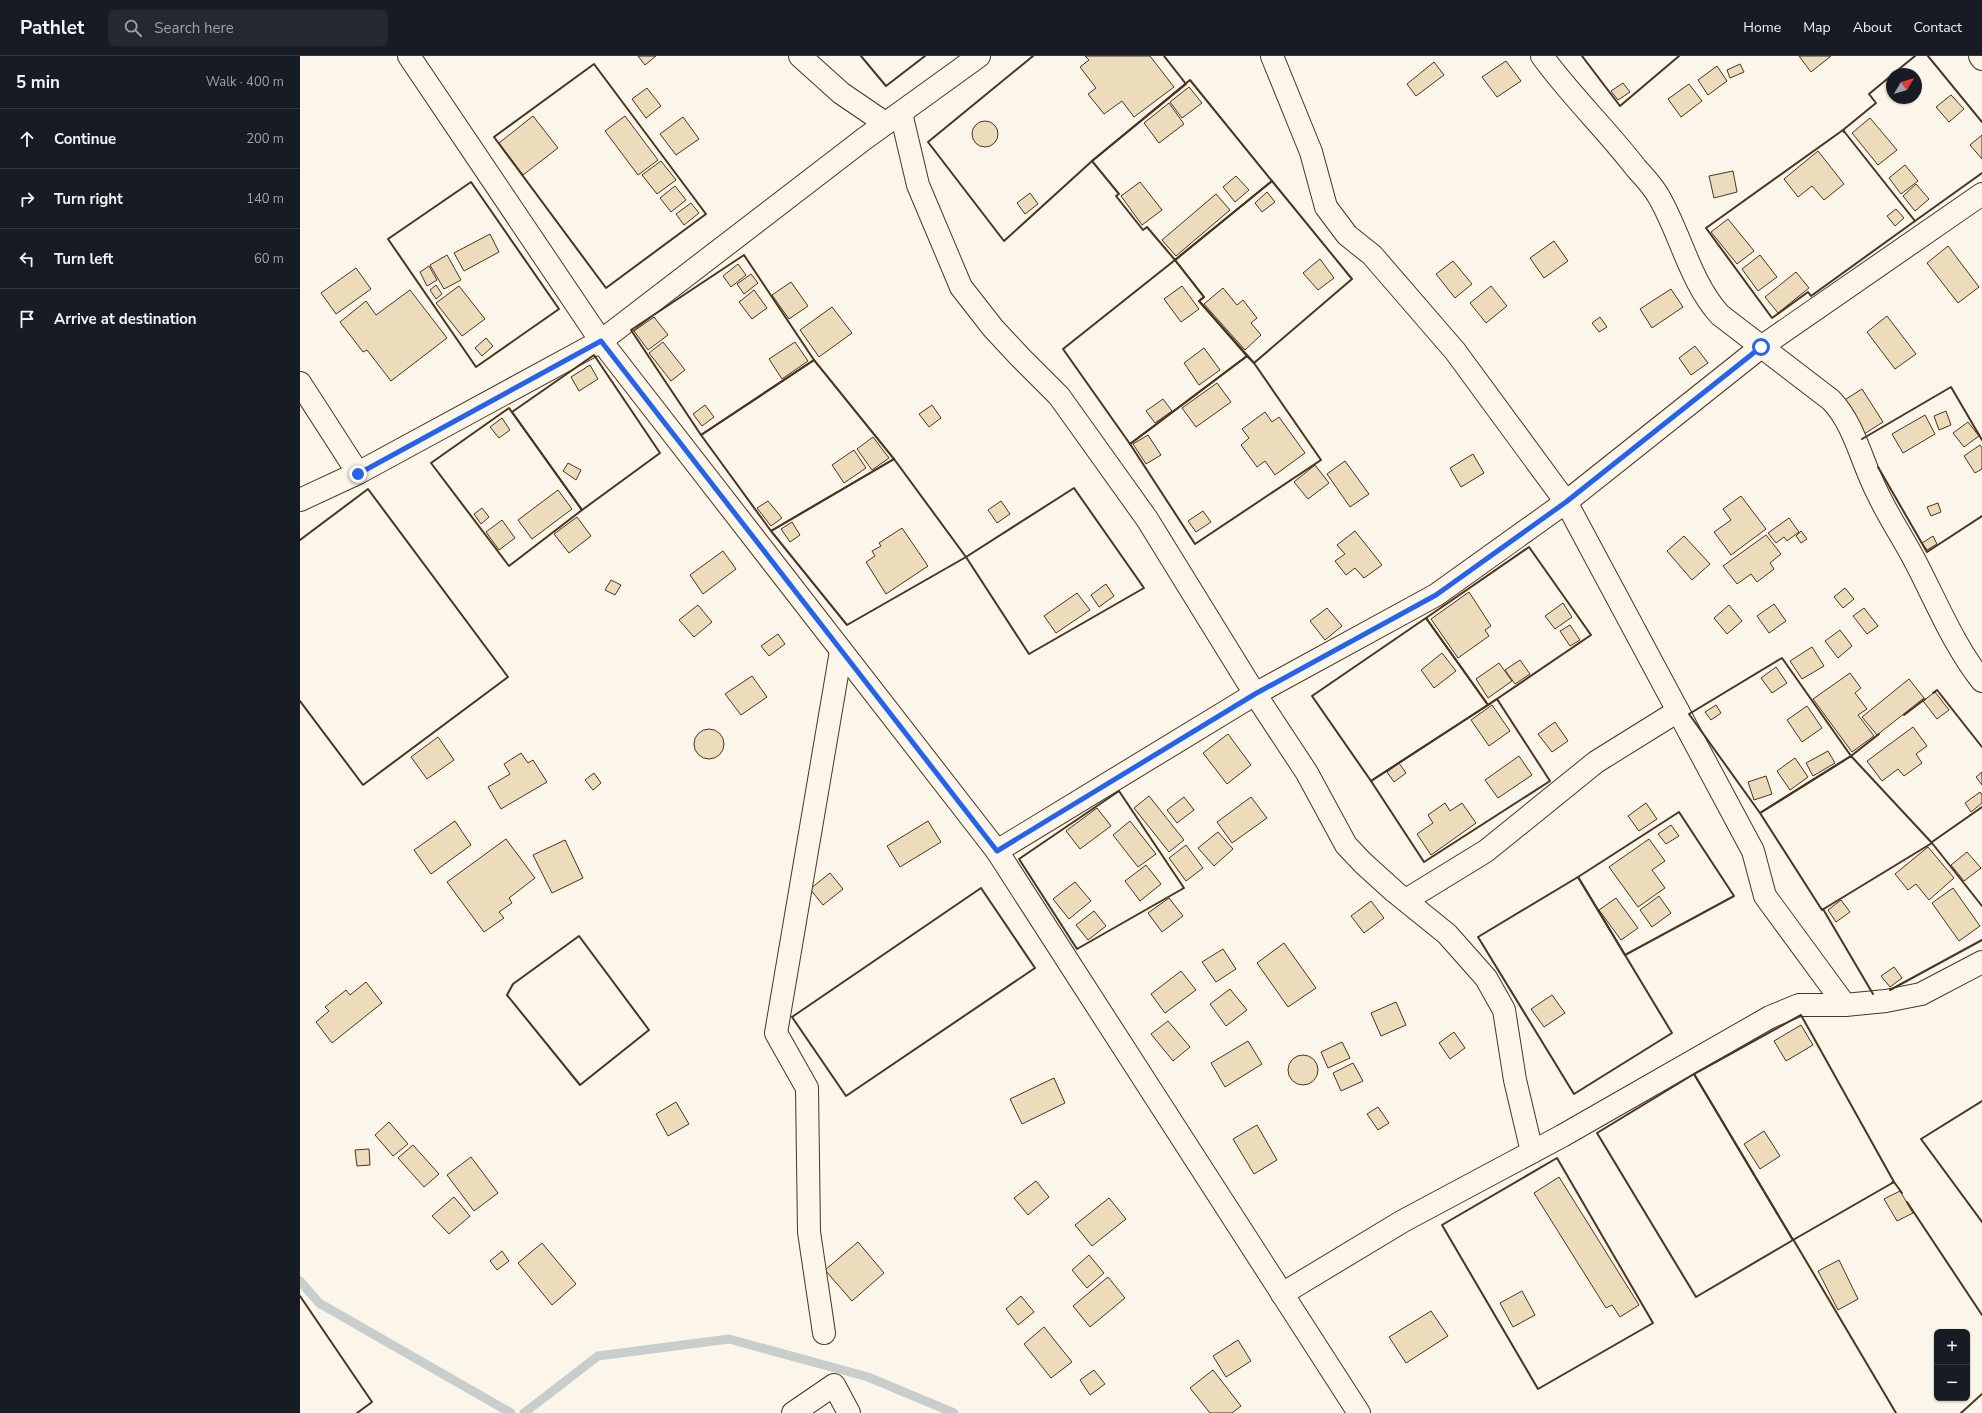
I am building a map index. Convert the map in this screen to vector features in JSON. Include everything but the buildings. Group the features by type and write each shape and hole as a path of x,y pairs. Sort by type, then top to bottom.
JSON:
{"street":[{"path":"409,56 601,341 997,851 1359,1413"},
{"path":"800,56 841,93 893,118 918,185 961,287 1020,357 1059,396 1147,519 1255,694 1307,773 1346,845 1363,863 1447,934 1481,972 1504,1010 1515,1080 1532,1152"},
{"path":"300,500 358,474 601,341 893,118 979,56"},
{"path":"1272,56 1311,152 1326,207 1347,235 1372,255 1455,351 1566,502 1753,851 1765,896 1845,1004"},
{"path":"1542,56 1555,73 1622,149 1658,196 1710,305 1720,315 1831,400 1841,410 1852,432 1876,491 1912,554 1956,642 1982,681"},
{"path":"997,851 1255,694 1436,595 1566,502 1761,347 1982,194"},
{"path":"300,382 358,474"},
{"path":"824,1333 809,1232 806,1088 776,1033 841,651"},
{"path":"1406,900 1486,851 1596,762 1678,711"},
{"path":"1282,1294 1402,1221 1532,1152 1770,1017 1799,1005 1886,1001 1921,994 1982,962"},
{"path":"793,1413 834,1385 849,1413"}],"waterway":[{"path":"300,1281 319,1303 511,1413"},
{"path":"524,1413 598,1356 729,1339 868,1377 954,1413"}],"wall":[{"path":"861,56 886,86 925,56"},
{"path":"1033,56 928,142 1004,241 1092,161 1186,84 1164,56"},
{"path":"1582,56 1620,106 1679,56"},
{"path":"1900,68 1915,56"},
{"path":"1928,56 1982,122"},
{"path":"594,64 706,214 606,288 494,137 594,64"},
{"path":"1190,80 1272,181 1175,260 1147,227 1143,230 1116,196 1119,194 1092,161 1190,80"},
{"path":"1844,132 1843,130 1876,103 1869,94 1886,80"},
{"path":"1843,130 1915,221 1811,296 1808,292 1772,318 1706,228 1843,130"},
{"path":"1915,221 1982,173"},
{"path":"1272,181 1352,279 1254,363 1199,301 1204,297 1175,260 1272,181"},
{"path":"471,182 559,309 476,367 388,239 471,182"},
{"path":"744,255 814,360 701,435 631,330 744,255"},
{"path":"1175,260 1204,297 1199,301 1247,356 1130,444 1063,349 1175,260"},
{"path":"594,355 660,453 582,510 512,412 594,355"},
{"path":"1247,356 1254,363 1321,460 1195,544 1130,444 1247,356"},
{"path":"814,360 894,459 771,531 701,435 814,360"},
{"path":"1862,439 1951,387 1982,440"},
{"path":"509,408 582,510 509,566 431,463 509,408"},
{"path":"894,459 966,557 847,625 771,531 894,459"},
{"path":"1878,467 1927,552 1982,516"},
{"path":"1074,488 1144,588 1029,654 966,557 1074,488"},
{"path":"300,540 368,489 508,677 363,785 300,701"},
{"path":"1529,547 1591,635 1488,705 1426,618 1529,547"},
{"path":"1426,618 1488,705 1371,781 1312,696 1426,618"},
{"path":"1782,658 1851,756 1760,813 1689,714 1782,658"},
{"path":"1933,693 1937,690 1982,747"},
{"path":"1497,699 1550,781 1424,862 1371,781 1497,699"},
{"path":"1904,715 1925,699"},
{"path":"1851,756 1879,734"},
{"path":"1932,843 1822,910 1760,813 1851,756 1932,843 1982,906"},
{"path":"1119,791 1184,888 1077,949 1019,859 1119,791"},
{"path":"1932,842 1982,807"},
{"path":"1679,812 1734,896 1625,955 1578,877 1679,812"},
{"path":"1578,877 1672,1033 1574,1094 1478,937 1578,877"},
{"path":"981,888 1035,968 846,1096 792,1017 981,888"},
{"path":"1823,909 1873,994"},
{"path":"579,936 649,1030 580,1085 507,995 513,984 579,936"},
{"path":"1890,990 1982,940"},
{"path":"1801,1015 1894,1182 1793,1240 1694,1074 1801,1015"},
{"path":"1694,1074 1793,1240 1696,1297 1597,1133 1694,1074"},
{"path":"1982,1101 1921,1139 1982,1222"},
{"path":"1557,1158 1653,1323 1538,1389 1442,1225 1557,1158"},
{"path":"1892,1183 1894,1182 1902,1193"},
{"path":"1907,1202 1982,1315"},
{"path":"1793,1239 1896,1413"},
{"path":"300,1296 372,1402 357,1413"},
{"path":"1961,1413 1982,1394"}],"route":[{"path":"358,474 601,341 997,851 1255,694 1436,595 1566,502 1761,347"}]}
